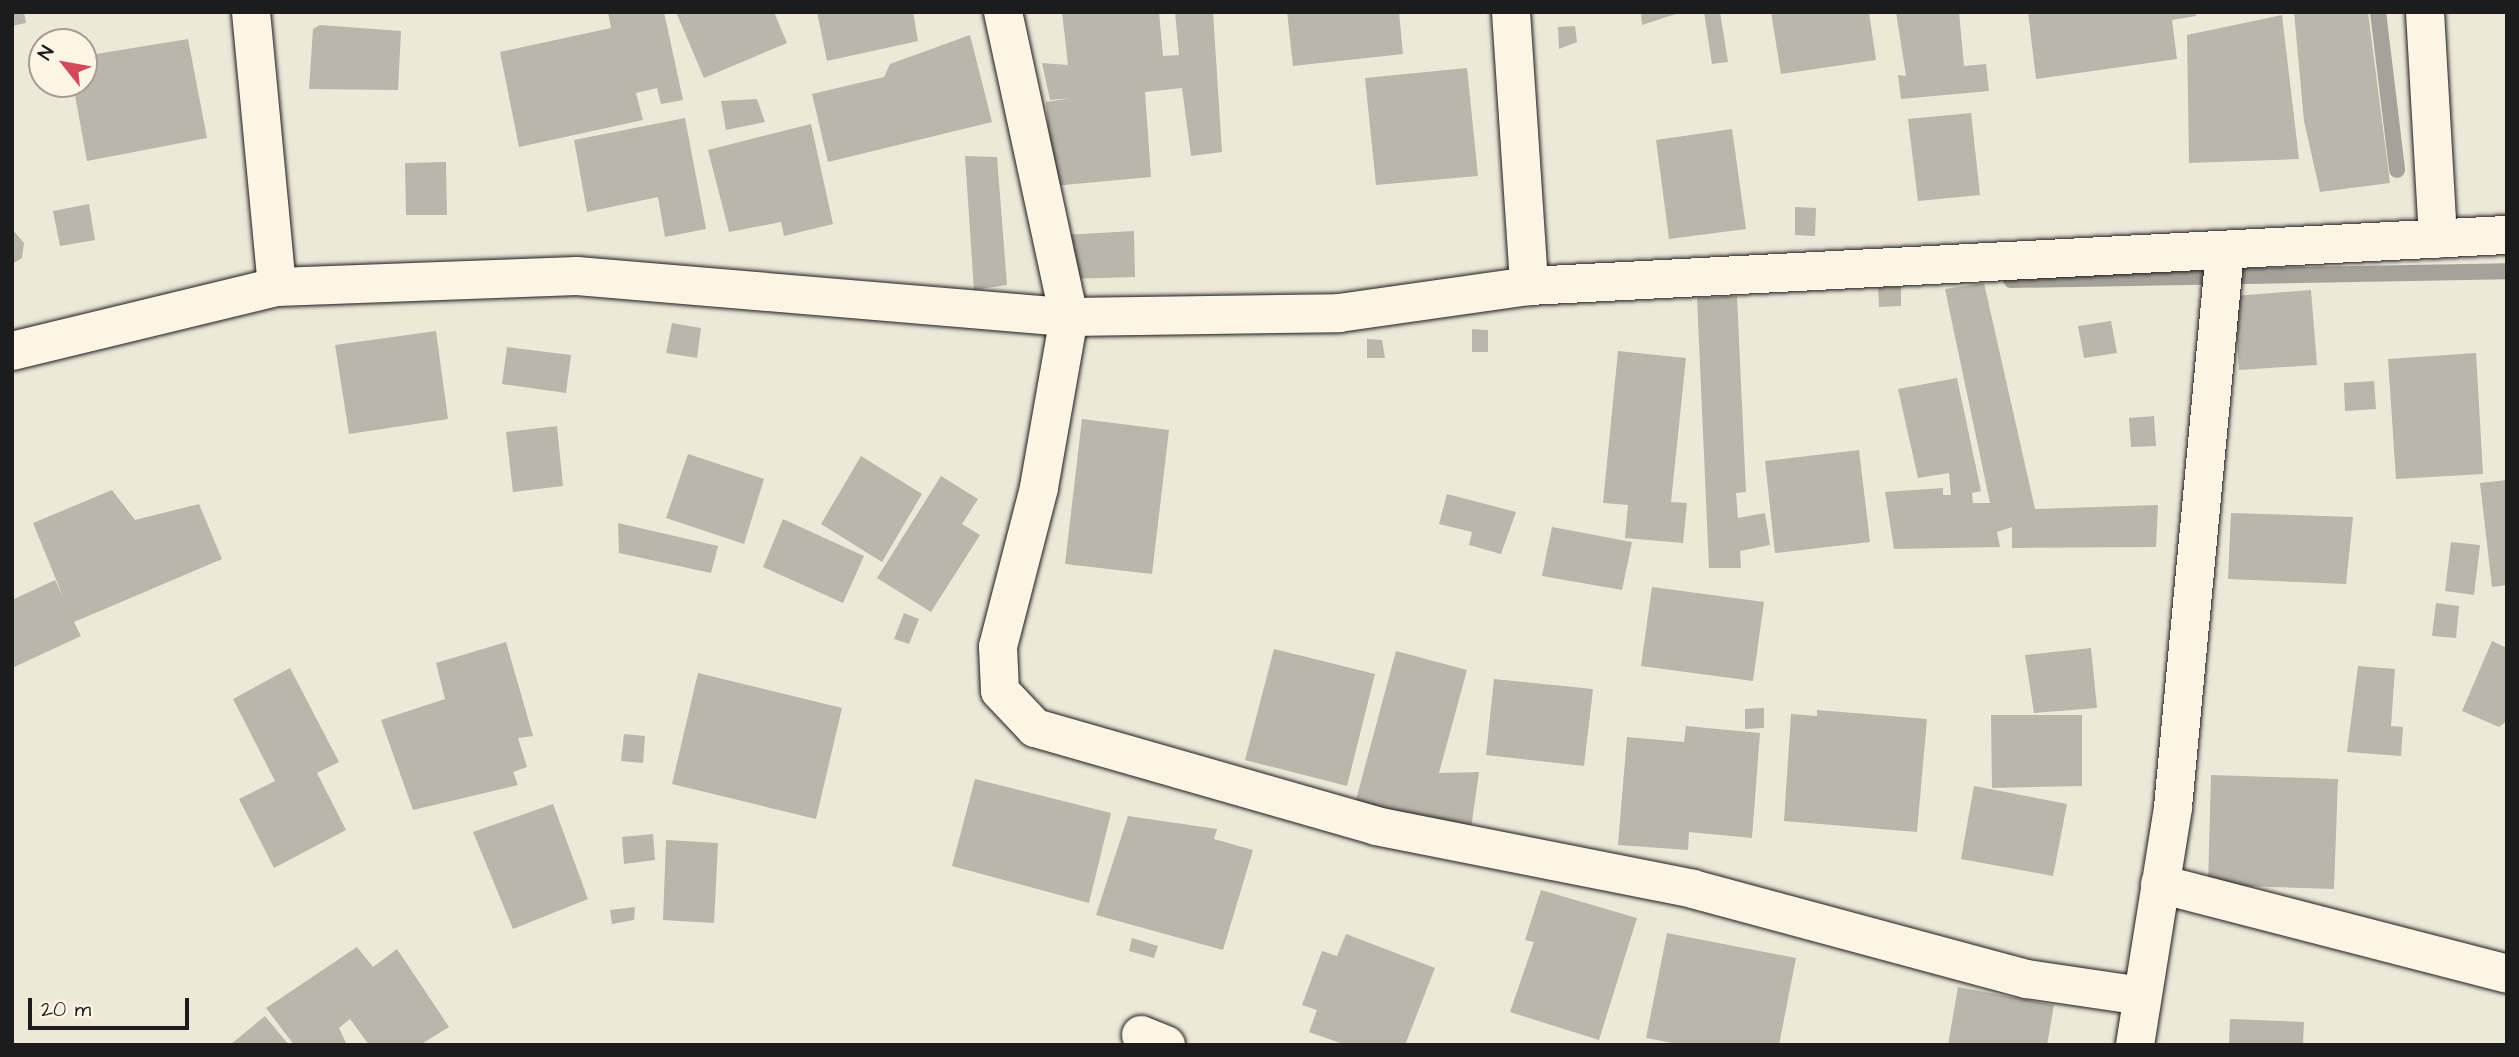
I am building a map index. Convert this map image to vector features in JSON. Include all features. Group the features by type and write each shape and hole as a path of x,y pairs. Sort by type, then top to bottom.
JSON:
{"street":[{"path":"251,12 277,287"},
{"path":"1003,12 1069,317 1039,488 998,647 1000,691 1035,728 1376,826 1693,889 2027,979 2141,996"},
{"path":"1511,12 1529,286"},
{"path":"2425,12 2438,239"},
{"path":"12,351 277,287 577,276 1069,317 1339,313 1529,286 2507,235"},
{"path":"2135,1045 2160,884 2204,525 2225,251"},
{"path":"2160,884 2507,974"}],"building":[{"path":"12,12 24,12 26,23 12,26"},
{"path":"608,12 664,12 683,100 661,104 657,88 636,93 643,120 519,147 500,52 611,28"},
{"path":"676,12 774,12 787,43 704,78"},
{"path":"817,12 913,12 918,41 827,61"},
{"path":"1062,12 1159,12 1163,56 1179,55 1175,12 1213,12 1222,152 1191,156 1182,88 1145,92 1151,177 1053,186 1046,102 1071,98 1050,100 1042,63 1068,65"},
{"path":"1287,12 1399,12 1403,54 1293,66"},
{"path":"1704,12 1720,12 1728,62 1712,64"},
{"path":"1771,12 1869,12 1876,60 1781,74"},
{"path":"1896,12 1959,12 1964,66 1986,64 1989,91 1901,99 1898,75 1906,76"},
{"path":"2028,12 2196,12 2196,16 2172,20 2177,59 2036,79"},
{"path":"2294,12 2368,12 2390,183 2320,192 2304,121"},
{"path":"1679,13 1642,25 1641,14"},
{"path":"2282,15 2299,159 2189,163 2187,35"},
{"path":"320,25 401,31 398,90 309,89 313,29"},
{"path":"1575,26 1577,42 1559,49 1558,27"},
{"path":"970,35 992,122 828,162 812,94 884,77 890,64"},
{"path":"188,39 207,138 87,161 76,98 98,98 98,54"},
{"path":"1467,68 1478,176 1376,185 1365,78"},
{"path":"757,99 765,122 726,130 721,101"},
{"path":"1971,113 1980,195 1918,201 1908,119"},
{"path":"685,118 706,229 665,237 658,197 587,212 574,140"},
{"path":"811,124 833,224 784,236 781,222 729,232 708,150"},
{"path":"1732,129 1746,229 1669,239 1656,140"},
{"path":"965,156 997,157 1007,285 974,290"},
{"path":"446,162 447,215 406,215 405,163"},
{"path":"89,204 95,240 60,246 53,211"},
{"path":"1795,207 1816,208 1815,236 1795,235"},
{"path":"12,229 24,243 22,258 12,264"},
{"path":"1134,231 1135,277 1067,279 1063,235"},
{"path":"1984,283 2035,509 2158,505 2156,547 2012,548 2012,527 1997,532 2000,547 1894,549 1885,492 1943,488 1943,495 1951,495 1949,473 1918,478 1898,389 1957,378 1981,491 1972,493 1973,503 1990,503 1945,289"},
{"path":"1878,287 1901,287 1901,306 1879,307"},
{"path":"2311,290 2317,365 2239,370 2234,296"},
{"path":"1737,296 1746,492 1736,493 1738,518 1765,513 1770,545 1740,551 1741,568 1709,568 1697,298"},
{"path":"2111,321 2117,353 2084,358 2078,326"},
{"path":"672,323 701,328 697,358 666,353"},
{"path":"1472,329 1488,330 1488,352 1472,352"},
{"path":"436,331 448,419 349,434 335,345"},
{"path":"1367,339 1382,340 1385,358 1367,358"},
{"path":"507,347 571,355 566,393 502,384"},
{"path":"1618,351 1686,358 1671,502 1687,503 1683,543 1625,538 1628,505 1603,503"},
{"path":"2476,353 2483,474 2396,479 2388,359"},
{"path":"2374,381 2376,409 2345,411 2344,383"},
{"path":"2154,416 2156,446 2131,447 2129,418"},
{"path":"1082,419 1169,430 1152,574 1065,564"},
{"path":"557,426 563,486 513,492 506,432"},
{"path":"1859,450 1870,542 1775,553 1765,461"},
{"path":"688,454 764,479 744,544 666,518"},
{"path":"861,456 922,494 882,562 821,524"},
{"path":"941,476 978,499 962,524 980,535 931,612 877,578"},
{"path":"2507,480 2507,585 2492,587 2480,483"},
{"path":"112,490 135,520 199,504 222,559 74,622 81,636 12,668 12,600 55,580 64,599 33,523"},
{"path":"1447,494 1516,512 1501,554 1469,545 1472,532 1439,524"},
{"path":"2231,513 2353,517 2346,584 2228,579"},
{"path":"783,519 864,556 843,603 763,567"},
{"path":"618,523 718,546 711,573 619,553"},
{"path":"1552,527 1632,542 1622,590 1542,576"},
{"path":"2451,542 2480,545 2474,595 2445,591"},
{"path":"1652,587 1764,602 1753,681 1641,666"},
{"path":"2436,603 2459,606 2456,638 2432,636"},
{"path":"904,613 919,619 909,644 894,639"},
{"path":"2492,641 2507,648 2507,721 2499,727 2462,711"},
{"path":"506,642 533,736 518,738 527,767 513,772 518,785 413,810 381,720 445,699 436,663"},
{"path":"2091,648 2097,708 2034,713 2025,655"},
{"path":"1274,649 1375,674 1347,786 1245,760"},
{"path":"1396,651 1467,670 1439,773 1479,772 1471,829 1353,811"},
{"path":"2358,666 2395,669 2391,726 2403,727 2401,756 2347,752"},
{"path":"290,668 339,762 317,773 346,830 274,868 239,799 275,781 233,699"},
{"path":"698,673 842,708 816,819 672,784"},
{"path":"1494,679 1593,689 1584,766 1486,755"},
{"path":"1764,708 1764,728 1745,729 1745,709"},
{"path":"1817,710 1927,719 1917,832 1784,821 1791,714 1817,716"},
{"path":"1991,715 2082,715 2082,786 1992,788"},
{"path":"1686,726 1760,733 1752,838 1689,832 1688,850 1618,845 1627,737 1684,742"},
{"path":"624,734 645,736 643,763 621,761"},
{"path":"2211,775 2338,779 2334,889 2208,885"},
{"path":"975,779 1111,813 1089,903 952,866"},
{"path":"1974,786 2067,804 2053,876 1961,859"},
{"path":"553,804 588,899 513,929 473,832"},
{"path":"1128,816 1217,829 1214,839 1253,850 1223,950 1096,915"},
{"path":"653,834 655,860 624,864 622,837"},
{"path":"666,840 718,843 714,923 663,920"},
{"path":"1541,890 1637,918 1599,1040 1510,1012 1534,942 1525,940"},
{"path":"635,907 634,920 612,924 610,910"},
{"path":"1667,933 1796,958 1779,1045 1683,1045 1646,1038"},
{"path":"1346,934 1435,968 1405,1045 1346,1045 1309,1032 1317,1010 1302,1005 1322,951 1337,956"},
{"path":"1132,938 1158,946 1154,958 1129,951"},
{"path":"357,947 373,967 397,949 449,1027 420,1045 369,1045 350,1019 339,1028 347,1045 294,1045 266,1008"},
{"path":"1958,987 2054,1005 2047,1045 1948,1045"},
{"path":"265,1016 289,1045 230,1045"},
{"path":"2230,1019 2304,1022 2303,1045 2229,1045"}],"waterway":[{"path":"2378,12 2397,170"},
{"path":"2011,280 2507,271"}]}
